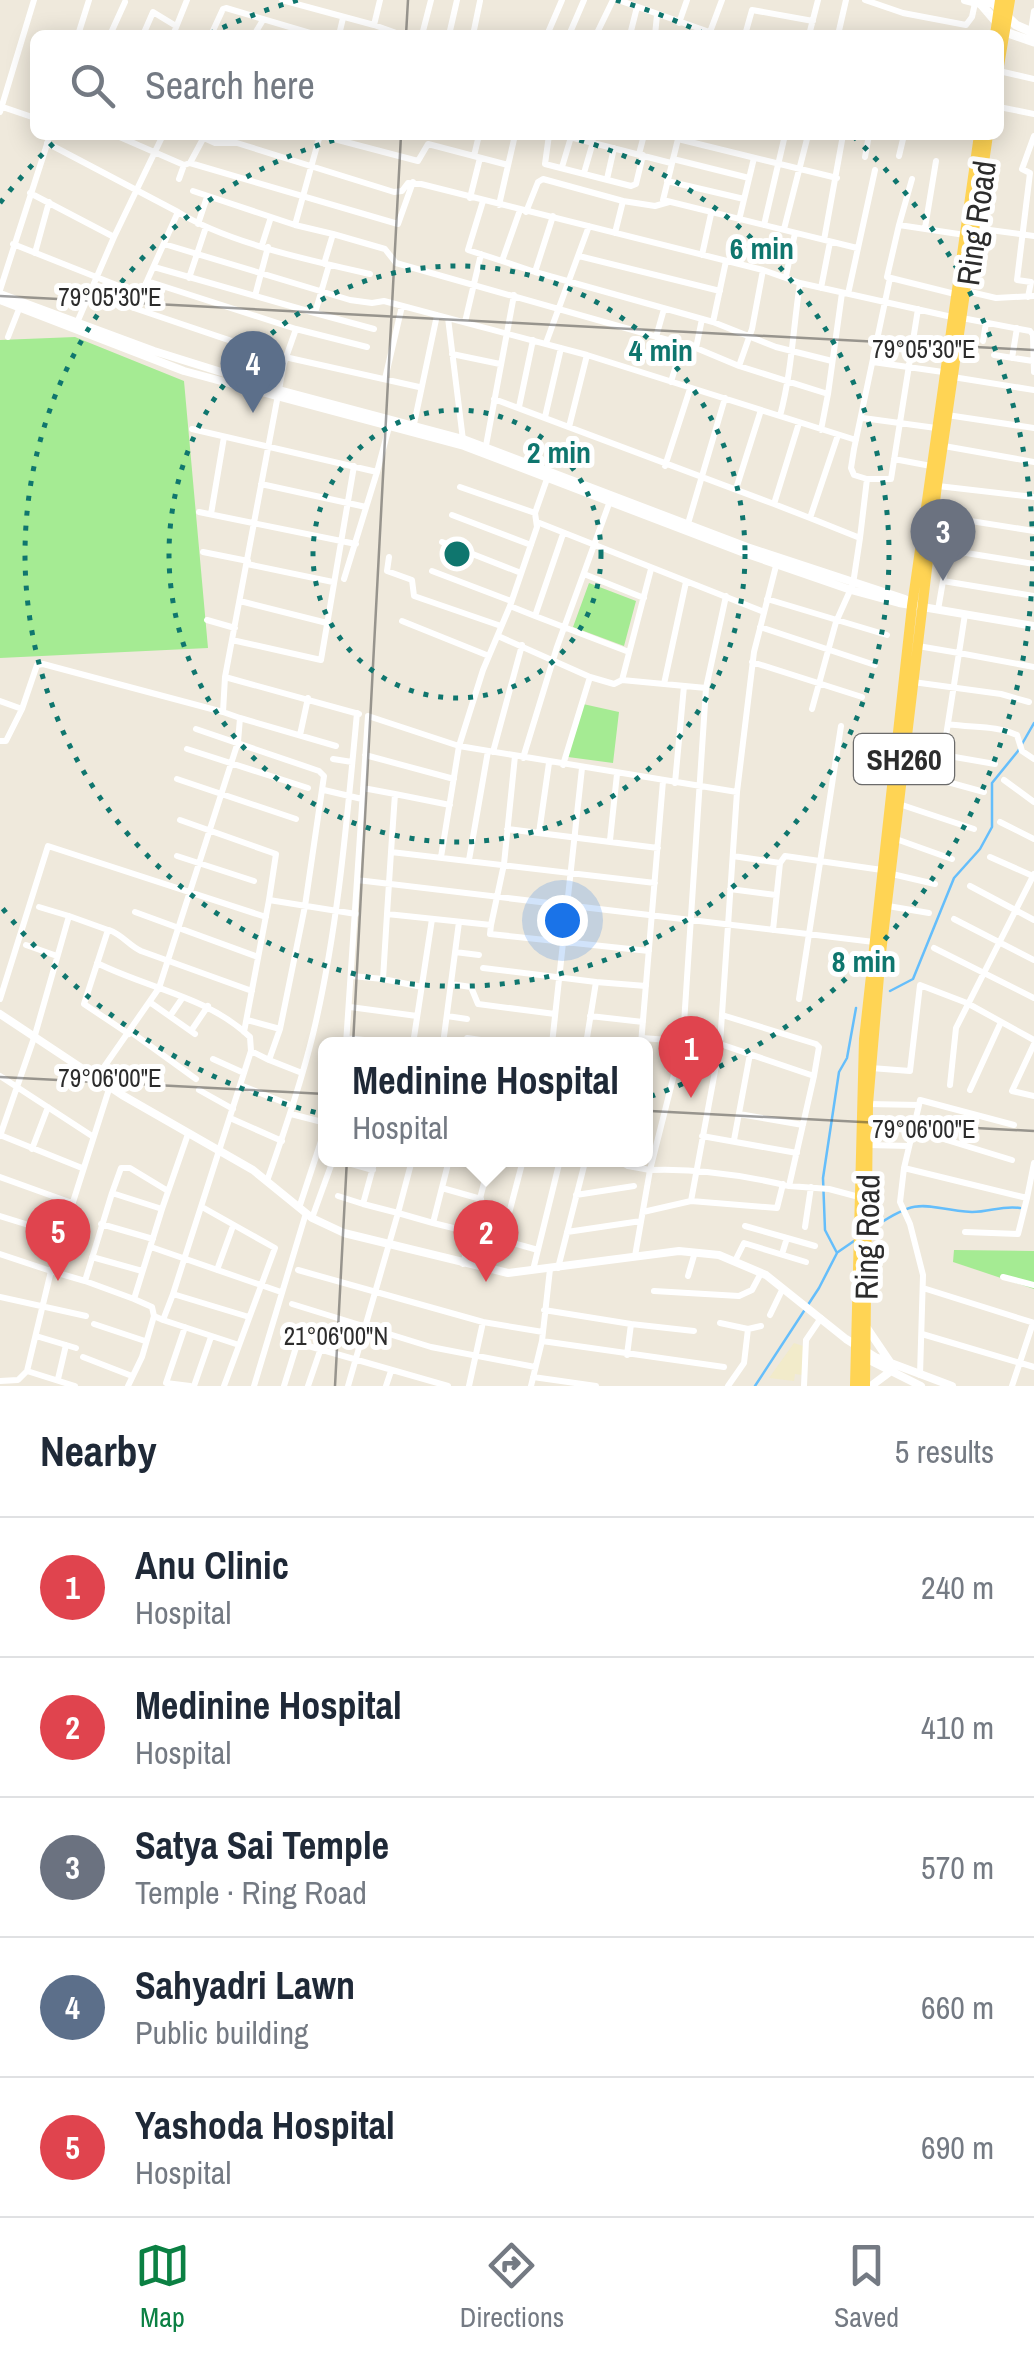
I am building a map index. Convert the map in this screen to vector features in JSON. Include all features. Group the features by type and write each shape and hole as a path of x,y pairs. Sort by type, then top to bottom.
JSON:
{"highway":[{"path":"998,30 1010,0"},
{"name":"Ring Road","path":"855,1386 861,1076 886,872 911,603 981,140"},
{"name":"Ring Road","path":"960,292 976,228 982,140"},
{"name":"Ring Road","path":"868,1386 857,1349 865,1324 868,1104 878,934 886,906 886,872 899,804 918,646 911,603 929,547 948,415 948,374"}],"main road":[{"path":"973,2 991,2 1033,36"},
{"path":"973,2 998,30"},
{"path":"1004,31 1033,36"}],"street":[{"path":"30,117 0,108 34,0"},
{"path":"80,30 89,0"},
{"path":"175,30 187,0"},
{"path":"282,0 388,30"},
{"path":"374,25 380,0"},
{"path":"423,30 431,0"},
{"path":"450,30 456,0"},
{"path":"549,30 562,0"},
{"path":"572,30 584,0"},
{"path":"599,30 615,0 688,30"},
{"path":"678,23 687,0"},
{"path":"715,30 722,0"},
{"path":"811,30 818,0"},
{"path":"839,30 846,0"},
{"path":"865,0 903,13 966,24 972,18 973,2"},
{"path":"474,30 480,1"},
{"path":"112,30 126,2"},
{"path":"631,30 637,7"},
{"path":"213,30 223,8 299,30"},
{"path":"746,30 752,10 813,21"},
{"path":"1033,36 1034,11"},
{"path":"145,30 153,12 176,26"},
{"path":"656,30 657,15"},
{"path":"340,30 343,18"},
{"path":"257,30 263,20"},
{"path":"1004,70 1034,80"},
{"path":"1004,108 1034,114"},
{"path":"890,278 996,298 1031,297 1030,282 1017,280 1030,173 1022,169 1034,136"},
{"path":"0,295 48,140"},
{"path":"50,140 202,226 370,274"},
{"path":"130,140 155,154 398,224 412,182"},
{"path":"75,328 95,277 161,140"},
{"path":"179,179 202,140"},
{"path":"211,140 238,143 394,192 402,191 412,182"},
{"path":"296,224 319,140"},
{"path":"340,140 418,160 424,145 508,164"},
{"path":"440,147 441,140"},
{"path":"470,198 479,140"},
{"path":"499,205 514,140"},
{"path":"548,140 543,162 634,186 643,140"},
{"path":"562,167 565,140"},
{"path":"584,173 588,140"},
{"path":"591,140 749,178"},
{"path":"678,140 663,200 857,248"},
{"path":"682,140 837,178"},
{"path":"764,225 785,140"},
{"path":"784,229 807,140"},
{"path":"822,288 842,140"},
{"path":"865,156 868,140"},
{"path":"900,156 903,140"},
{"path":"607,179 614,148"},
{"path":"739,220 754,158"},
{"path":"925,229 936,160"},
{"path":"821,430 845,293 874,170"},
{"path":"502,261 523,211 543,179 623,201 656,206 669,202"},
{"path":"912,180 887,277 890,278 886,302 851,472 867,479 890,480 918,309"},
{"path":"667,181 744,198"},
{"path":"412,182 763,270 800,283 1017,328 1034,335 1034,372"},
{"path":"193,191 385,249 396,262 696,348 828,394"},
{"path":"30,193 114,237"},
{"path":"190,278 207,197"},
{"path":"484,201 468,250 832,361"},
{"path":"615,233 623,201"},
{"path":"35,253 49,202"},
{"path":"13,244 134,292 143,289 178,212"},
{"path":"702,255 711,214"},
{"path":"536,272 553,216"},
{"path":"255,296 271,217"},
{"path":"899,224 965,235"},
{"path":"546,343 589,226"},
{"path":"976,228 1034,236"},
{"path":"786,276 794,233"},
{"path":"315,313 333,234"},
{"path":"164,244 360,302 384,300 546,343 856,440"},
{"path":"464,322 481,254"},
{"path":"578,256 720,291"},
{"path":"713,322 726,261"},
{"path":"154,267 374,329"},
{"path":"739,366 763,270"},
{"path":"147,281 296,329 367,346"},
{"path":"780,416 790,382 790,344 800,283"},
{"path":"0,295 19,309 75,328"},
{"path":"0,295 184,371 414,424 852,587 911,603 1034,623"},
{"path":"486,450 514,295"},
{"path":"385,379 402,306"},
{"path":"134,308 212,337 419,387"},
{"path":"8,337 19,309"},
{"path":"656,337 664,309"},
{"path":"414,424 436,315"},
{"path":"448,318 463,442"},
{"path":"696,348 702,319"},
{"path":"983,340 986,323"},
{"path":"1012,358 1017,328"},
{"path":"223,712 225,677 267,448 285,356 296,329"},
{"path":"519,408 534,340"},
{"path":"671,383 682,345"},
{"path":"545,416 561,348"},
{"path":"452,354 500,364"},
{"path":"569,427 586,355"},
{"path":"994,355 1034,361"},
{"path":"874,362 1034,390"},
{"path":"665,466 690,389"},
{"path":"278,394 389,426 463,442"},
{"path":"687,528 725,398"},
{"path":"494,399 860,538"},
{"path":"736,490 761,410"},
{"path":"948,415 1034,428"},
{"path":"863,418 936,428"},
{"path":"774,504 799,423"},
{"path":"344,578 389,426"},
{"path":"192,428 377,472"},
{"path":"810,518 838,435"},
{"path":"211,514 224,437"},
{"path":"942,446 1034,462"},
{"path":"894,459 930,466"},
{"path":"232,640 320,660 354,466"},
{"path":"442,857 459,746 531,544 548,474"},
{"path":"812,709 836,622 852,587 867,479"},
{"path":"261,484 366,506"},
{"path":"936,486 1034,497"},
{"path":"460,487 594,547 764,612"},
{"path":"611,498 519,757 490,934 649,952"},
{"path":"199,512 356,544"},
{"path":"452,514 531,544"},
{"path":"933,515 1034,531"},
{"path":"534,616 564,534"},
{"path":"442,542 521,573"},
{"path":"929,547 1034,564"},
{"path":"939,607 948,550"},
{"path":"203,552 333,582"},
{"path":"389,557 387,571 412,580 414,596 501,626"},
{"path":"691,1200 720,1044 737,792 752,662 777,561"},
{"path":"622,680 651,569"},
{"path":"432,570 534,616 629,652"},
{"path":"584,574 644,598"},
{"path":"943,581 1034,596"},
{"path":"664,684 686,582"},
{"path":"653,1158 683,1039 706,688 726,596"},
{"path":"767,599 887,635"},
{"path":"240,600 327,623"},
{"path":"939,607 1034,623"},
{"path":"943,756 964,614"},
{"path":"207,620 235,628"},
{"path":"402,621 488,656"},
{"path":"760,628 875,665"},
{"path":"498,636 614,684 622,680 706,688"},
{"path":"469,860 490,752 522,646"},
{"path":"918,646 1034,667"},
{"path":"752,662 862,697"},
{"path":"0,741 6,742 34,671 37,665 44,664 336,746"},
{"path":"563,765 590,676"},
{"path":"225,677 308,698 459,746 737,792"},
{"path":"913,682 1030,702"},
{"path":"675,783 684,686"},
{"path":"300,735 308,698"},
{"path":"0,701 22,709"},
{"path":"266,1182 314,1033 334,910 358,713"},
{"path":"347,1037 368,716"},
{"path":"96,1077 159,988 223,795 238,742 240,718"},
{"path":"948,724 979,730 1004,729 1017,735 1020,746 1034,759"},
{"path":"799,1000 840,726"},
{"path":"196,730 319,771 324,776 305,906 270,1060"},
{"path":"187,749 308,788"},
{"path":"905,751 995,764"},
{"path":"365,756 454,779"},
{"path":"333,759 352,762"},
{"path":"539,833 549,762"},
{"path":"553,1037 582,768"},
{"path":"903,769 984,792"},
{"path":"610,840 617,774"},
{"path":"177,779 296,819"},
{"path":"1004,780 1034,802"},
{"path":"641,1037 663,781"},
{"path":"363,788 450,805"},
{"path":"324,790 362,798"},
{"path":"383,980 396,794"},
{"path":"899,804 974,829"},
{"path":"180,820 276,854 244,1032"},
{"path":"1000,822 1034,839"},
{"path":"507,829 658,848"},
{"path":"894,839 952,860"},
{"path":"0,999 48,846 266,917"},
{"path":"390,852 655,883"},
{"path":"773,930 780,864 791,855 935,884"},
{"path":"177,856 254,881"},
{"path":"732,856 780,864"},
{"path":"950,1085 956,1028 1034,875 990,857"},
{"path":"358,880 690,922 808,933 878,934"},
{"path":"970,886 1034,920"},
{"path":"730,890 776,895"},
{"path":"269,900 356,914"},
{"path":"886,906 929,913"},
{"path":"39,907 122,935 128,945 167,962 252,991"},
{"path":"135,912 258,958"},
{"path":"387,914 490,925"},
{"path":"69,916 35,1035 0,1135 82,1168"},
{"path":"414,1037 432,919"},
{"path":"954,919 1034,960"},
{"path":"444,1037 459,922"},
{"path":"108,930 84,1004 196,1079"},
{"path":"26,946 57,956"},
{"path":"934,948 1034,998"},
{"path":"455,952 479,955"},
{"path":"98,964 208,1006 252,1041 164,1320"},
{"path":"483,968 646,986"},
{"path":"352,976 422,987"},
{"path":"587,1037 596,982"},
{"path":"451,984 471,987 478,1004 555,1014"},
{"path":"870,1068 910,1072 920,985 967,1004 1034,1042 1031,1058 1012,1092 1034,1096"},
{"path":"170,1016 182,997"},
{"path":"151,1003 193,1032 208,1006"},
{"path":"350,1007 417,1016"},
{"path":"0,1014 110,1086 253,1170 306,1213 344,1234 508,1273 695,1251 735,1261 784,1287 857,1349 921,1386"},
{"path":"643,1212 691,1200 777,1208 796,1153 819,1047 722,1014"},
{"path":"447,1016 467,1019"},
{"path":"590,1016 643,1022"},
{"path":"247,1020 280,1029"},
{"path":"970,1090 1002,1022"},
{"path":"653,1040 683,1039 720,1044 814,1076"},
{"path":"251,1051 302,1073"},
{"path":"734,1140 750,1054"},
{"path":"213,1059 244,1073"},
{"path":"0,1076 92,1136"},
{"path":"240,1085 318,1121"},
{"path":"0,1380 18,1383 27,1370 51,1272 110,1086"},
{"path":"200,1090 231,1114 282,1141"},
{"path":"920,1375 923,1275 900,1191 920,1100 1014,1125"},
{"path":"868,1104 919,1105"},
{"path":"32,1149 48,1107"},
{"path":"739,1114 803,1125"},
{"path":"914,1130 1012,1160"},
{"path":"134,1298 188,1134"},
{"path":"702,1136 796,1153"},
{"path":"868,1144 909,1146"},
{"path":"254,1386 318,1160"},
{"path":"965,1232 1018,1234 1030,1194 1034,1162"},
{"path":"306,1213 329,1167"},
{"path":"363,1167 372,1170"},
{"path":"363,1204 373,1167"},
{"path":"348,1386 410,1167"},
{"path":"433,1223 447,1167"},
{"path":"463,1264 488,1167"},
{"path":"502,1240 521,1167"},
{"path":"533,1271 558,1167"},
{"path":"584,1167 554,1268 532,1382 596,1386"},
{"path":"634,1167 696,1170 858,1196"},
{"path":"635,1256 651,1167"},
{"path":"85,1281 121,1168 130,1168 168,1191"},
{"path":"904,1168 1030,1194"},
{"path":"0,1177 72,1203"},
{"path":"576,1195 634,1186"},
{"path":"805,1227 813,1187"},
{"path":"442,1188 481,1199"},
{"path":"112,1193 162,1209"},
{"path":"338,1196 538,1250"},
{"path":"202,1207 275,1248 224,1386"},
{"path":"0,1216 62,1235"},
{"path":"567,1232 641,1222"},
{"path":"102,1224 280,1292"},
{"path":"217,1270 234,1226"},
{"path":"745,1226 815,1246"},
{"path":"782,1254 787,1238"},
{"path":"735,1261 744,1243 806,1262"},
{"path":"688,1276 695,1251"},
{"path":"0,1254 152,1307 154,1316 142,1358 128,1386"},
{"path":"92,1257 142,1271"},
{"path":"298,1270 483,1322 542,1332"},
{"path":"654,1291 739,1296 752,1290 761,1272"},
{"path":"1002,1276 1034,1284"},
{"path":"770,1316 784,1287"},
{"path":"922,1288 1034,1323 1012,1386"},
{"path":"173,1294 249,1317"},
{"path":"0,1298 44,1304 86,1316"},
{"path":"292,1304 430,1347 535,1367"},
{"path":"544,1310 694,1331"},
{"path":"804,1386 806,1340 817,1315"},
{"path":"154,1316 239,1346"},
{"path":"470,1386 483,1322"},
{"path":"720,1323 748,1329 762,1326"},
{"path":"94,1324 145,1341"},
{"path":"627,1355 631,1324"},
{"path":"865,1324 892,1368 952,1386"},
{"path":"185,1328 166,1383 192,1386 211,1337"},
{"path":"728,1386 744,1364 748,1329"},
{"path":"922,1334 1034,1368"},
{"path":"36,1336 76,1348"},
{"path":"284,1340 422,1383 448,1386"},
{"path":"542,1341 724,1367"},
{"path":"284,1386 298,1344"},
{"path":"58,1379 66,1345"},
{"path":"308,1386 320,1351"},
{"path":"83,1356 132,1376"},
{"path":"868,1386 892,1368"},
{"path":"27,1370 76,1386"},
{"path":"386,1386 391,1371"},
{"path":"46,1386 49,1376"}],"shaded area":[{"path":"794,1343 803,1346 802,1375 795,1374 794,1381 769,1378"}],"green space":[{"path":"75,337 184,381 208,648 0,658 0,340"},
{"path":"589,583 636,601 624,646 573,627"},
{"path":"583,704 619,712 613,763 568,757"},
{"path":"954,1250 1034,1251 1034,1289 953,1262"}],"waterway":[{"path":"890,991 913,979 954,878 980,849 992,827 992,783 1034,723"},
{"path":"755,1386 819,1288 837,1253 825,1230 823,1178 839,1072 847,1058 856,1008"},
{"path":"879,1224 915,1207 972,1212 1020,1208"},
{"path":"838,1252 854,1241"}],"place":[{"name":"Sahyadri Lawn","path":"253,413"},
{"name":"Satya Sai Temple","path":"943,581"},
{"name":"Anu Clinic","path":"691,1098"},
{"name":"Yashoda Hospital","path":"58,1281"},
{"name":"Medinine Hospital","path":"486,1282"}]}
